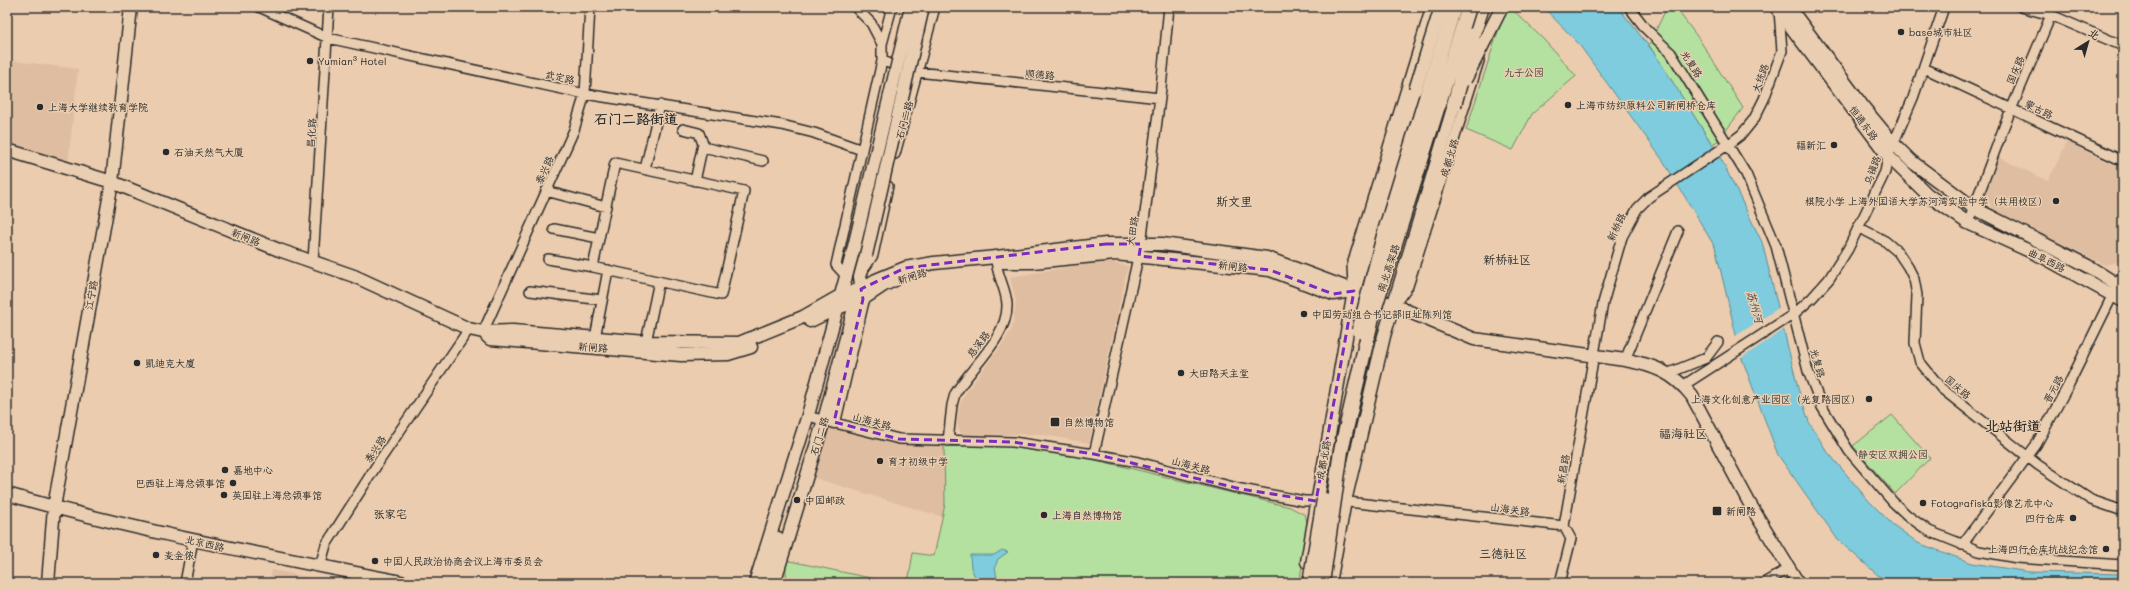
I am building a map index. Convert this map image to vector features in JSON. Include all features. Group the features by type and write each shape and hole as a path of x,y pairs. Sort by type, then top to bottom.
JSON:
{"highway":[{"name":"南北高架路","path":"1310,583 1328,475 1366,301 1453,7"},
{"name":"南北高架路","path":"1322,583 1341,451 1373,313 1470,7"},
{"path":"1454,105 1482,7"}],"main road":[{"name":"江宁路","path":"48,583 54,508 112,182 131,7"},
{"name":"石门二路","path":"774,583 824,420 852,297 846,276 911,7"},
{"name":"石门二路","path":"765,583 780,518 808,415 866,255 923,7"},
{"name":"成都北路","path":"1303,583 1316,501 1354,291 1441,7"},
{"name":"成都北路","path":"1330,583 1345,501 1393,305 1412,239 1454,105 1502,7"},
{"name":"恒通东路","path":"1781,8 1864,108 1911,161 1974,208"},
{"name":"恒通东路","path":"1781,8 1888,156 1928,195 1968,223"},
{"name":"新闸路","path":"7,150 112,182 272,248 313,260 354,276 469,329 483,332 513,331 646,342 739,343 907,276 936,269 1106,244 1162,244 1267,258 1393,305 1474,339 1625,360 1646,364 1669,373 1684,385 1699,408 1751,506 1788,569 1798,583"},
{"name":"曲阜西路","path":"1974,208 2088,266 2119,292"},
{"name":"曲阜西路","path":"1968,223 2119,292"},
{"name":"新闸路","path":"996,260 1033,262 1105,254 1138,256 1270,270 1333,294 1354,291"},
{"name":"新闸路","path":"483,332 490,339 681,355 728,354 774,338 852,297"},
{"name":"石门二路","path":"755,583 780,518 824,420 852,297"},
{"name":"北京西路","path":"7,494 54,508 271,558 406,583"}],"street":[{"name":"武定路","path":"258,7 328,38 585,94 660,105 798,129 862,150"},
{"name":"昌化路","path":"313,260 329,7"},
{"name":"泰兴路","path":"483,332 574,130 585,94 590,7"},
{"path":"855,7 871,23 882,44"},
{"path":"846,276 836,265 882,61 882,44 892,7"},
{"name":"石门二路","path":"852,297 872,255 896,150 934,7"},
{"name":"大田路","path":"1094,454 1141,244 1160,98 1169,7"},
{"name":"成都北路","path":"1354,291 1352,265 1431,7"},
{"name":"成都北路","path":"1393,305 1408,286 1497,7"},
{"name":"光复路","path":"1629,7 1648,31 1671,52 1725,147 1755,192 1782,264 1790,317 1814,388 1827,417 1843,444 1893,502 1908,516 1937,535 1962,545 1989,553 2017,558 2123,565"},
{"name":"乌镇路","path":"1684,385 1790,317 1812,298 1829,279 1848,249 1885,172 1888,156 1924,68 1944,7"},
{"path":"2021,7 2050,15 2123,46"},
{"name":"大统路","path":"1725,147 1748,128 1764,99 1782,51 1781,8"},
{"name":"国庆路","path":"1968,223 2011,108 2050,15"},
{"name":"顺德路","path":"882,61 917,72 1160,98"},
{"name":"蒙古路","path":"1924,68 2123,161"},
{"path":"645,169 660,105"},
{"path":"683,129 699,133 702,147 696,181"},
{"path":"702,147 763,161"},
{"name":"新桥路","path":"1594,356 1603,303 1622,237 1637,209 1655,192 1725,147"},
{"path":"548,259 608,270 721,295 744,191 615,163 593,267"},
{"path":"546,191 606,207"},
{"name":"国庆路","path":"1858,227 1885,241 1898,252 1914,279 1917,295 1915,343 1920,362 1941,388 2028,458 2091,500 2123,511"},
{"path":"554,229 599,238"},
{"path":"1625,360 1678,231"},
{"name":"慈溪路","path":"948,441 952,405 955,394 1004,324 1007,314 1007,302 996,260"},
{"path":"595,338 608,270"},
{"name":"晋元路","path":"1962,545 2028,458 2119,292 2123,274"},
{"path":"646,342 659,281"},
{"path":"530,291 602,300"},
{"name":"泰兴路","path":"320,566 326,544 380,460 469,329"},
{"path":"1669,373 1706,358 1718,342"},
{"name":"新昌路","path":"1560,583 1571,539 1564,526 1594,356"},
{"name":"山海关路","path":"824,420 899,439 1013,442 1094,454 1138,462 1241,489 1304,501 1345,501 1564,526"},
{"path":"185,583 193,540"},
{"path":"1764,583 1788,569"}],"highlighted area":[{"path":"1106,244 1141,244 1139,256 1270,270 1333,294 1354,291 1316,501 1241,489 1094,454 1013,442 899,439 834,422 863,299 861,289 905,268"}],"shaded area":[{"name":"上海大学继续教育学院","path":"7,60 78,69 68,164 7,145"},
{"name":"棋院小学 上海外国语大学苏河湾实验中学（共用校区）","path":"2067,142 2123,169 2123,257 2121,261 2105,265 1992,209 1986,192 1998,157 2048,181"},
{"path":"1110,262 1128,266 1089,443 1038,434 965,435 960,432 957,424 959,407 966,392 1004,342 1012,329 1016,301 1010,277 1093,263"},
{"name":"育才初级中学","path":"830,428 898,445 944,445 945,504 943,517 811,477 823,433"},
{"path":"272,570 332,582 339,583 269,583"}],"green space":[{"name":"九子公园","path":"1506,7 1510,7 1544,40 1576,76 1532,114 1513,150 1466,130"},
{"path":"1667,7 1675,7 1699,39 1743,108 1718,141 1712,144 1649,45"},
{"name":"静安区双拥公园","path":"1892,415 1930,458 1895,494 1853,446"},
{"path":"981,444 1019,446 1059,451 1290,507 1305,515 1309,529 1299,583 908,583 913,553 934,556 945,504 944,445"},
{"path":"785,560 894,583 787,583"}],"water":[{"name":"苏州河","path":"1543,7 1618,7 1655,54 1720,157 1762,242 1798,388 1809,422 1826,450 1868,500 1892,524 1918,543 1972,563 2029,572 2123,574 2123,583 1892,583 1879,576 1838,540 1778,455 1741,356 1715,247 1664,162 1578,43"},
{"path":"1002,550 1008,552 998,559 995,567 998,583 978,583 971,568 970,555 994,555"}],"pier":[{"path":"1780,307 1785,329 1740,359 1734,337"}],"place":[{"name":"base城市社区","path":"1901,32"},
{"name":"Yumian³ Hotel","path":"310,61"},
{"name":"上海市纺织原料公司新闸桥仓库","path":"1568,105"},
{"name":"上海大学继续教育学院","path":"40,107"},
{"name":"福新汇","path":"1834,145"},
{"name":"石油天然气大厦","path":"166,152"},
{"name":"棋院小学 上海外国语大学苏河湾实验中学（共用校区）","path":"2056,201"},
{"name":"中国劳动组合书记部旧址陈列馆","path":"1304,314"},
{"name":"凱迪克大廈","path":"137,363"},
{"name":"大田路天主堂","path":"1181,373"},
{"name":"上海文化创意产业园区（光复路园区）","path":"1869,399"},
{"name":"自然博物馆","path":"1055,422"},
{"name":"育才初级中学","path":"880,461"},
{"name":"嘉地中心","path":"225,470"},
{"name":"巴西驻上海总领事馆","path":"233,483"},
{"name":"英国驻上海总领事馆","path":"224,495"},
{"name":"中国邮政","path":"797,500"},
{"name":"Fotografiska影像艺术中心","path":"1923,503"},
{"name":"新闸路","path":"1717,511"},
{"name":"上海自然博物馆","path":"1044,515"},
{"name":"四行仓库","path":"2073,518"},
{"name":"上海四行仓库抗战纪念馆","path":"2106,549"},
{"name":"麦金侬","path":"156,555"},
{"name":"中国人民政治协商会议上海市委员会","path":"375,561"}],"district":[{"name":"石门二路街道","path":"636,119"},
{"name":"斯文里","path":"1234,202"},
{"name":"新桥社区","path":"1507,260"},
{"name":"北站街道","path":"2013,426"},
{"name":"福海社区","path":"1683,434"},
{"name":"张家宅","path":"390,514"},
{"name":"三德社区","path":"1503,554"}]}
